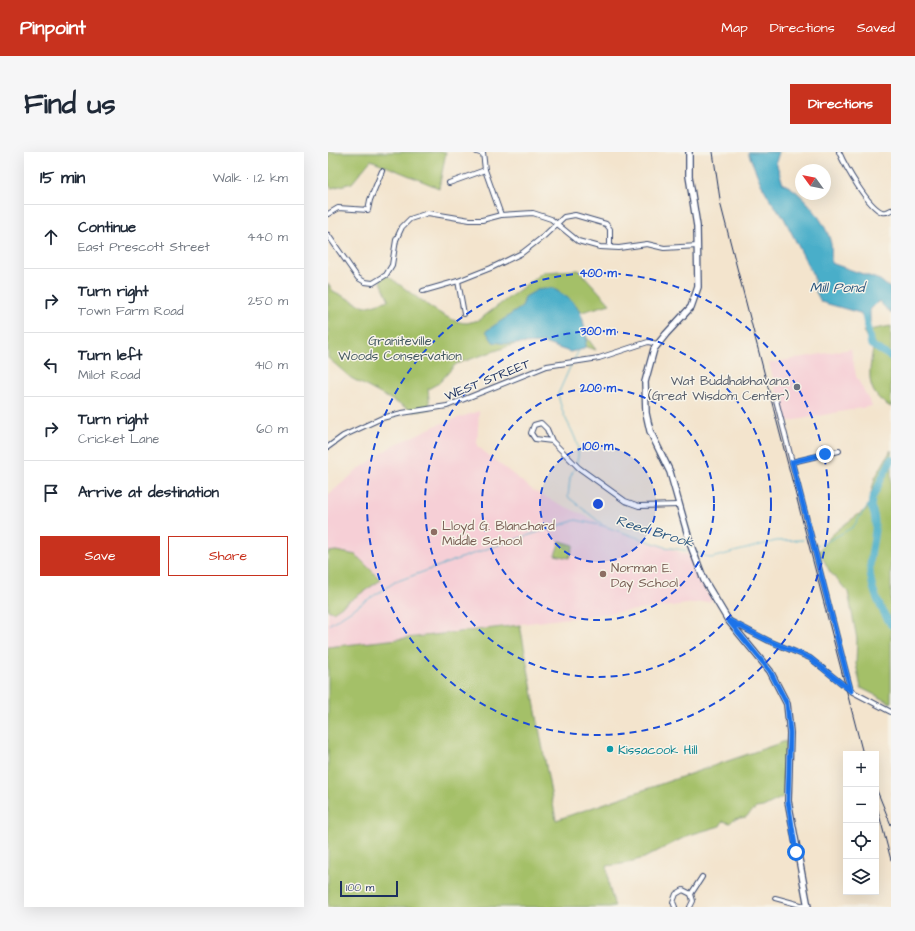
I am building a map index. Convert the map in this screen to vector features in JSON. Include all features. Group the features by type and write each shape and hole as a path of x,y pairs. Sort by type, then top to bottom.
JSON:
{"main road":[{"path":"689,152 689,176 697,226 699,268 695,298 691,307 658,344 651,358 645,382 646,413 650,431 670,472 693,552 704,580 728,620 770,671 787,704 790,733 788,807 808,907"}],"street":[{"path":"477,152 483,153 485,170 501,215"},
{"path":"839,152 855,182 873,205 884,213 891,210"},
{"path":"449,183 485,170"},
{"path":"329,212 338,208 368,210 370,200 382,171"},
{"path":"328,234 358,278 365,282 373,283 386,275 392,264 399,232 410,219 428,213 470,220 482,220 501,215 533,213 541,214 557,223 578,241 619,248 647,244 664,248 698,246"},
{"path":"423,291 458,281 491,268 522,253 544,236 564,217 575,215 606,224 610,229 610,247"},
{"path":"458,281 464,314"},
{"name":"WEST STREET","path":"328,447 344,436 382,418 402,413 448,406 547,366 599,358 648,342 658,344"},
{"path":"775,396 851,691"},
{"path":"552,441 535,439 531,433 534,425 541,423 546,427 552,441 588,475 625,501 639,506 679,505"},
{"path":"792,462 839,451"},
{"path":"728,620 767,640 810,658 851,691 891,712"},
{"path":"691,894 702,877"},
{"path":"675,907 673,902 676,894 683,890 691,894 693,901 690,907"},
{"path":"775,898 808,907"}],"shaded area":[{"path":"851,349 856,376 872,406 785,422 769,363"},
{"name":"Lloyd G. Blanchard Middle School","path":"479,411 477,446 534,491 551,500 620,532 689,555 699,578 712,601 328,647 328,495 359,469 392,446 437,425"}],"green space":[{"path":"328,152 446,152 439,188 371,160 352,183 332,188 328,185"},
{"name":"Graniteville Woods Conservation","path":"579,270 610,304 571,315 596,350 545,334 456,364 439,383 428,389 430,409 414,412 351,378 328,358 328,283 333,291 365,307 389,300 380,280 386,275 448,318 458,322 467,323 479,320 543,272"},
{"path":"891,326 891,407 882,401 872,387 870,370 874,342 867,338 863,331"},
{"path":"891,450 891,703 861,688 856,664 857,639 848,592 830,572 819,551 829,538 847,522 867,509 875,478"},
{"path":"560,541 574,545 569,558 555,555"},
{"path":"336,551 356,555 381,580 333,612 328,610 328,552"},
{"path":"520,625 556,820 786,741 783,797 763,807 756,808 746,817 734,819 730,823 723,821 720,826 689,835 644,858 622,864 607,866 609,886 615,907 328,907 328,647"}],"water":[{"name":"Mill Pond","path":"748,152 779,152 776,162 783,184 795,191 795,200 805,200 825,227 831,244 831,263 880,280 891,289 891,314 879,301 870,310 870,323 866,324 860,313 821,302 815,290 814,277 784,218 771,201 761,184"},
{"path":"552,288 570,300 579,310 584,323 586,336 584,349 570,352 544,343 508,344 493,342 486,331 522,307 525,297 537,290"}],"waterway":[{"path":"865,315 871,345 891,357"},
{"path":"574,360 579,350"},
{"path":"571,365 558,394 563,412 577,444 578,457 576,464"},
{"path":"891,459 872,499 871,507 874,514 875,529 870,560 870,576 876,598 891,625"},
{"path":"575,467 570,478 568,497 602,524"},
{"path":"816,545 823,544 853,527 872,499"},
{"name":"Reed Brook","path":"330,624 395,582 489,548 576,520 604,526 665,547 690,551"},
{"name":"Reed Brook","path":"695,552 711,558 776,541 803,540"}],"railway":[{"path":"713,152 721,206 862,751"},
{"path":"879,795 891,825"},
{"path":"879,814 891,860"}],"place":[{"name":"Wat Buddhabhavana (Great Wisdom Center)","path":"797,387"},
{"name":"Lloyd G. Blanchard Middle School","path":"434,532"},
{"name":"Norman E. Day School","path":"603,574"},
{"name":"Kissacook Hill","path":"610,749"}],"route":[{"path":"796,852 788,801 790,716 787,704 776,680 770,671 728,620 767,640 810,658 851,691 792,462 825,454"}]}
